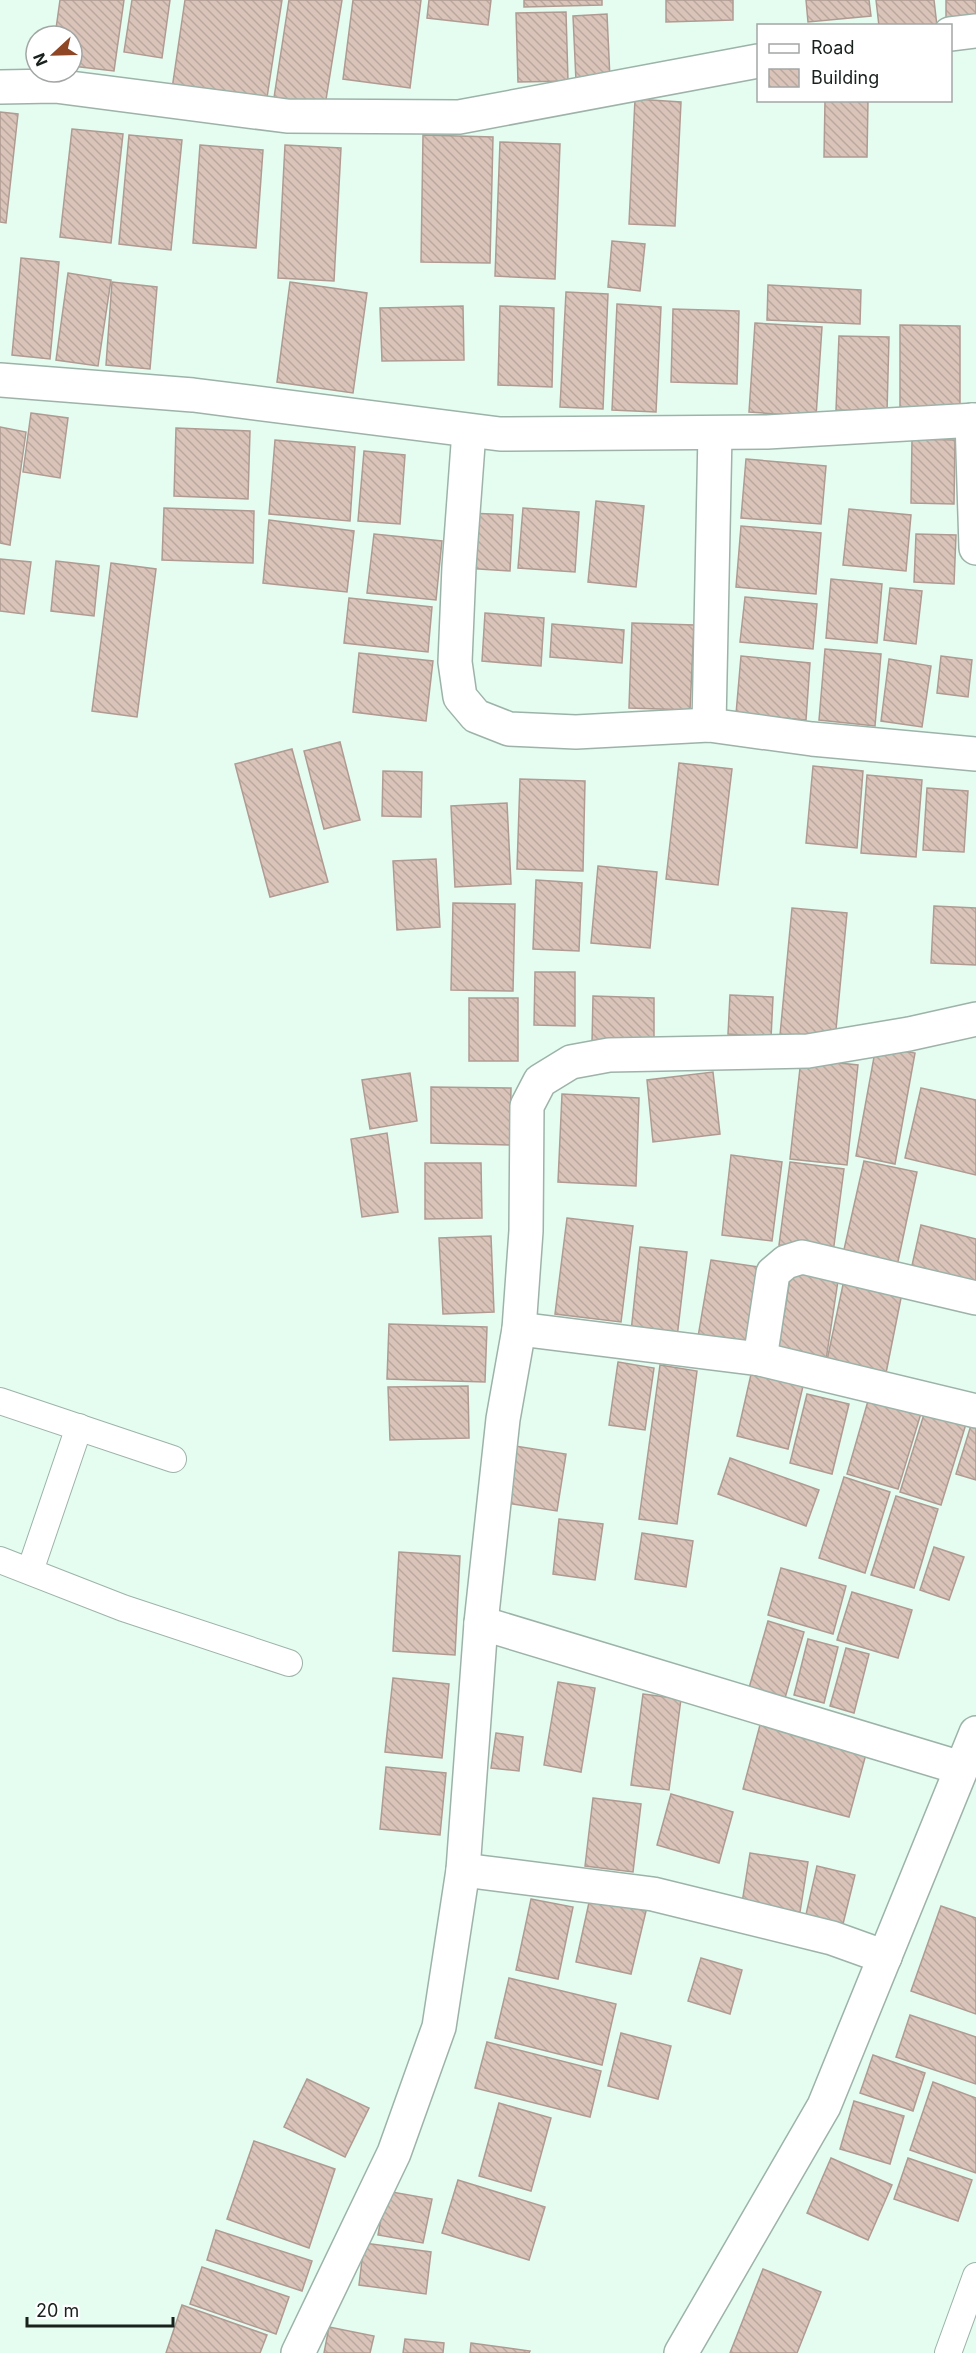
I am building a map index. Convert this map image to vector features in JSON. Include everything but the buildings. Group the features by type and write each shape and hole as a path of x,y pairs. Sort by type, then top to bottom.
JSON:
{"street":[{"path":"952,34 976,31"},
{"path":"0,87 55,86 287,116 459,117 757,62"},
{"path":"0,380 193,395 500,434 715,434 974,420 976,548"},
{"path":"469,431 455,662 460,697 476,716 509,729 576,732 709,724 812,739 976,754"},
{"path":"709,724 715,434"},
{"path":"298,2353 394,2153 439,2027 463,1870 481,1623 503,1419 519,1329 526,1231 527,1106 540,1081 571,1062 609,1055 808,1051 976,1019"},
{"path":"760,1359 773,1273 786,1262 802,1257 976,1298"},
{"path":"519,1329 760,1359 976,1411"},
{"path":"481,1623 961,1768"},
{"path":"681,2353 824,2106 976,1733"},
{"path":"463,1870 653,1894 832,1938 885,1957"}],"lane":[{"path":"0,1401 173,1459"},
{"path":"30,1570 79,1427"},
{"path":"0,1560 123,1608 289,1663"},
{"path":"948,2353 976,2276"}]}
